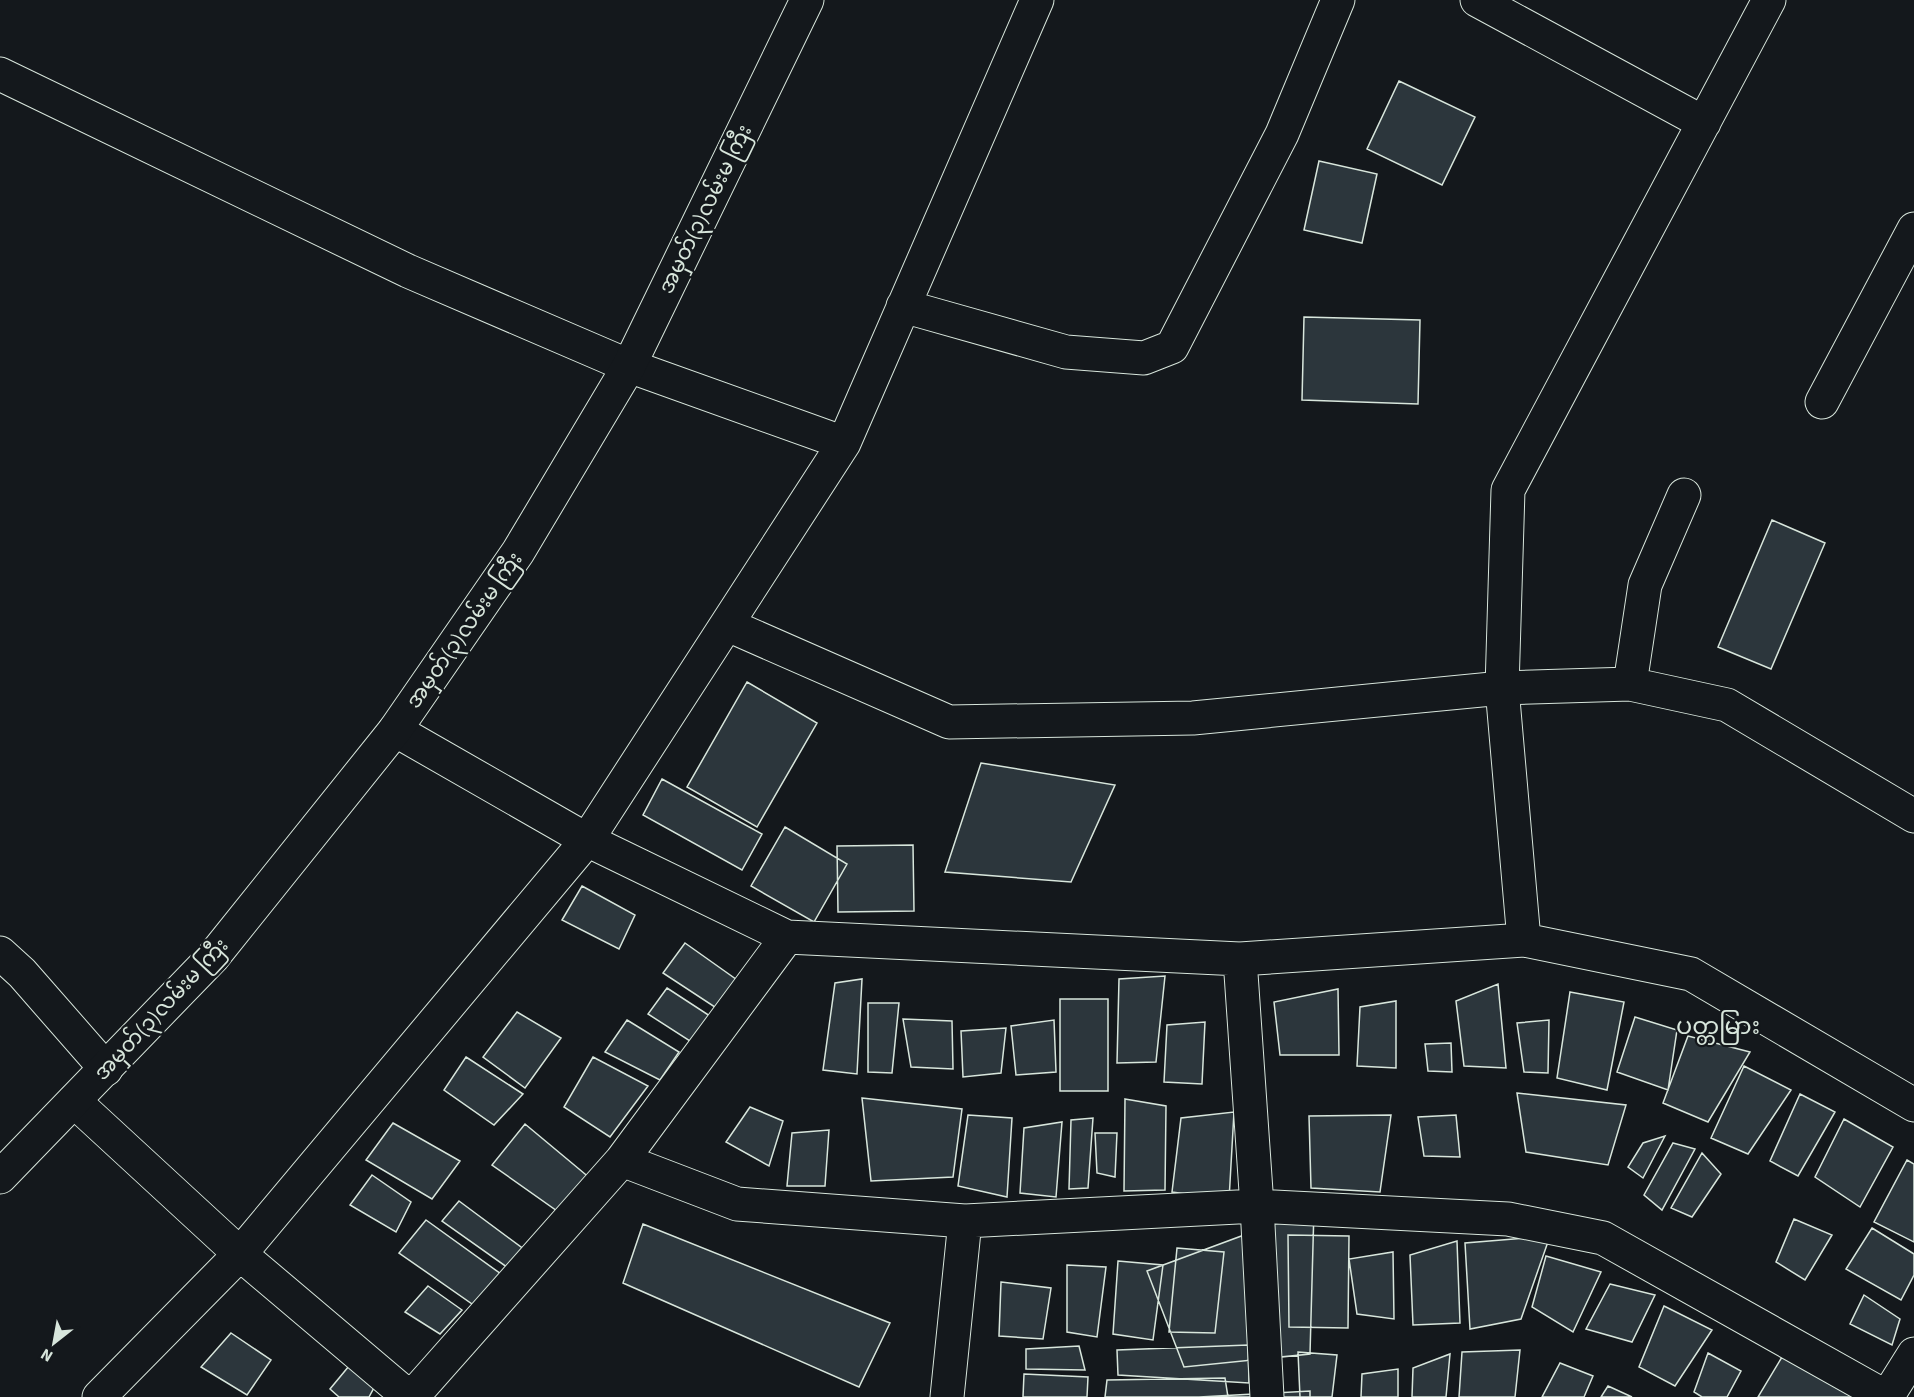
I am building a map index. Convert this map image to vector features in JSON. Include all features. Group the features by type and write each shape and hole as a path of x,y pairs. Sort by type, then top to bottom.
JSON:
{"street":[{"name":"အမှတ်(၃)လမ်းမ ကြီး","path":"0,1177 213,957 395,730 518,552 629,366 807,0"},
{"path":"99,1397 240,1254 587,840 844,443 1037,0"},
{"path":"903,306 1065,352 1144,358 1172,347 1282,134 1338,0"},
{"path":"1477,0 1704,123"},
{"path":"1524,940 1502,688 1508,490 1769,0"},
{"path":"0,74 408,271 629,366 844,443"},
{"path":"1822,402 1914,229"},
{"path":"1630,684 1645,585 1684,495"},
{"path":"728,625 949,722 1193,718 1502,688 1630,684 1727,705 1914,816"},
{"path":"395,730 587,840 787,937 1240,959 1524,940 1690,974 1914,1106"},
{"path":"74,1101 240,1254 410,1397 622,1160 787,937"},
{"path":"0,953 22,973 106,1069"},
{"path":"1240,959 1267,1397"},
{"path":"622,1160 737,1204 965,1221 1257,1206 1508,1219 1603,1238 1886,1397 1914,1354"},
{"path":"947,1397 965,1221"}],"building":[{"path":"1399,81 1475,117 1442,185 1367,149"},
{"path":"1319,161 1377,174 1362,243 1304,230"},
{"path":"1304,317 1420,320 1418,404 1302,400"},
{"path":"1772,520 1825,543 1771,669 1718,647"},
{"path":"747,682 817,723 757,827 687,787"},
{"path":"981,763 1115,785 1071,882 945,872"},
{"path":"662,779 762,834 742,870 643,815"},
{"path":"785,827 847,864 814,922 751,886"},
{"path":"913,845 914,911 838,912 837,846"},
{"path":"582,886 635,915 619,949 562,920"},
{"path":"685,943 740,982 730,1017 663,973"},
{"path":"1165,976 1156,1062 1117,1063 1119,979"},
{"path":"862,979 857,1074 823,1070 835,983"},
{"path":"1498,984 1506,1068 1464,1066 1456,1001"},
{"path":"667,988 710,1016 693,1043 648,1014"},
{"path":"1338,989 1339,1055 1280,1055 1274,1002"},
{"path":"1570,992 1624,1002 1607,1090 1557,1078"},
{"path":"1060,999 1108,999 1108,1091 1060,1091"},
{"path":"1396,1001 1396,1068 1357,1066 1360,1007"},
{"path":"868,1003 899,1003 892,1073 868,1072"},
{"path":"517,1012 561,1038 525,1088 483,1057"},
{"path":"1635,1017 1677,1030 1668,1090 1617,1072"},
{"path":"903,1019 952,1021 953,1069 911,1067"},
{"path":"627,1020 679,1052 660,1080 605,1052"},
{"path":"1054,1020 1056,1072 1016,1075 1011,1026"},
{"path":"1549,1020 1548,1073 1524,1072 1517,1023"},
{"path":"1205,1022 1202,1084 1164,1082 1167,1025"},
{"path":"1006,1028 1001,1073 963,1077 961,1031"},
{"path":"1688,1036 1750,1052 1708,1122 1663,1103"},
{"path":"1451,1043 1452,1072 1428,1071 1425,1044"},
{"path":"466,1057 523,1094 494,1125 444,1090"},
{"path":"593,1057 648,1086 610,1137 564,1107"},
{"path":"1744,1066 1791,1090 1748,1154 1711,1138"},
{"path":"1517,1093 1626,1105 1608,1165 1526,1152"},
{"path":"1800,1094 1835,1112 1798,1176 1770,1161"},
{"path":"862,1098 962,1109 953,1177 871,1181"},
{"path":"1125,1099 1166,1106 1165,1190 1124,1191"},
{"path":"750,1107 783,1121 769,1166 726,1142"},
{"path":"1234,1112 1229,1200 1172,1192 1181,1118"},
{"path":"968,1115 1012,1118 1007,1197 958,1186"},
{"path":"1391,1115 1380,1192 1311,1188 1309,1116"},
{"path":"1456,1115 1460,1157 1424,1156 1418,1117"},
{"path":"1093,1118 1088,1188 1069,1189 1071,1120"},
{"path":"1844,1119 1893,1147 1860,1207 1815,1177"},
{"path":"1062,1122 1056,1197 1020,1193 1024,1128"},
{"path":"393,1123 460,1161 432,1199 366,1160"},
{"path":"525,1124 591,1179 560,1213 492,1165"},
{"path":"829,1130 825,1186 787,1186 792,1133"},
{"path":"1095,1133 1117,1133 1115,1177 1097,1173"},
{"path":"1665,1136 1643,1178 1628,1167 1643,1143"},
{"path":"1673,1143 1695,1149 1662,1210 1644,1195"},
{"path":"1702,1153 1721,1174 1692,1217 1671,1208"},
{"path":"1907,1160 1914,1164 1914,1242 1874,1222"},
{"path":"372,1175 411,1202 396,1232 350,1205"},
{"path":"459,1201 525,1250 511,1270 442,1221"},
{"path":"1314,1209 1310,1354 1184,1367 1147,1271"},
{"path":"1794,1219 1832,1235 1805,1280 1776,1262"},
{"path":"426,1220 508,1279 485,1313 399,1253"},
{"path":"643,1224 890,1323 859,1387 623,1283"},
{"path":"1872,1228 1914,1254 1914,1275 1901,1300 1846,1269"},
{"path":"1288,1235 1349,1236 1348,1328 1289,1327"},
{"path":"1550,1236 1521,1319 1470,1329 1465,1243"},
{"path":"1457,1241 1460,1323 1413,1325 1410,1255"},
{"path":"1177,1248 1224,1252 1215,1333 1169,1332"},
{"path":"1393,1252 1394,1319 1357,1314 1349,1259"},
{"path":"1546,1256 1601,1272 1573,1332 1532,1307"},
{"path":"1118,1261 1163,1265 1153,1340 1113,1334"},
{"path":"1067,1265 1106,1267 1097,1337 1067,1332"},
{"path":"1001,1282 1051,1288 1043,1339 999,1336"},
{"path":"1610,1284 1655,1295 1632,1342 1586,1329"},
{"path":"428,1286 462,1310 440,1334 405,1312"},
{"path":"1864,1295 1900,1319 1892,1345 1850,1324"},
{"path":"1664,1306 1712,1330 1675,1386 1639,1367"},
{"path":"231,1333 271,1360 247,1395 201,1367"},
{"path":"1248,1345 1249,1383 1118,1375 1117,1350"},
{"path":"1079,1346 1085,1370 1026,1369 1026,1349"},
{"path":"1520,1350 1515,1397 1459,1397 1462,1352"},
{"path":"1298,1352 1337,1355 1332,1397 1300,1397"},
{"path":"1708,1353 1741,1371 1727,1397 1702,1397 1694,1392"},
{"path":"1450,1354 1446,1397 1412,1397 1413,1368"},
{"path":"1782,1357 1853,1397 1758,1397"},
{"path":"1560,1363 1593,1376 1584,1397 1542,1397"},
{"path":"349,1366 376,1384 369,1397 339,1397 330,1389"},
{"path":"1398,1369 1398,1397 1361,1397 1362,1374"},
{"path":"1024,1374 1088,1377 1087,1397 1023,1397"},
{"path":"1225,1378 1228,1397 1105,1397 1107,1380"},
{"path":"1608,1386 1632,1397 1601,1397"},
{"path":"1310,1391 1310,1397 1199,1397"}],"district":[{"name":"ပတ္တမြား","path":"1718,1026"}]}
